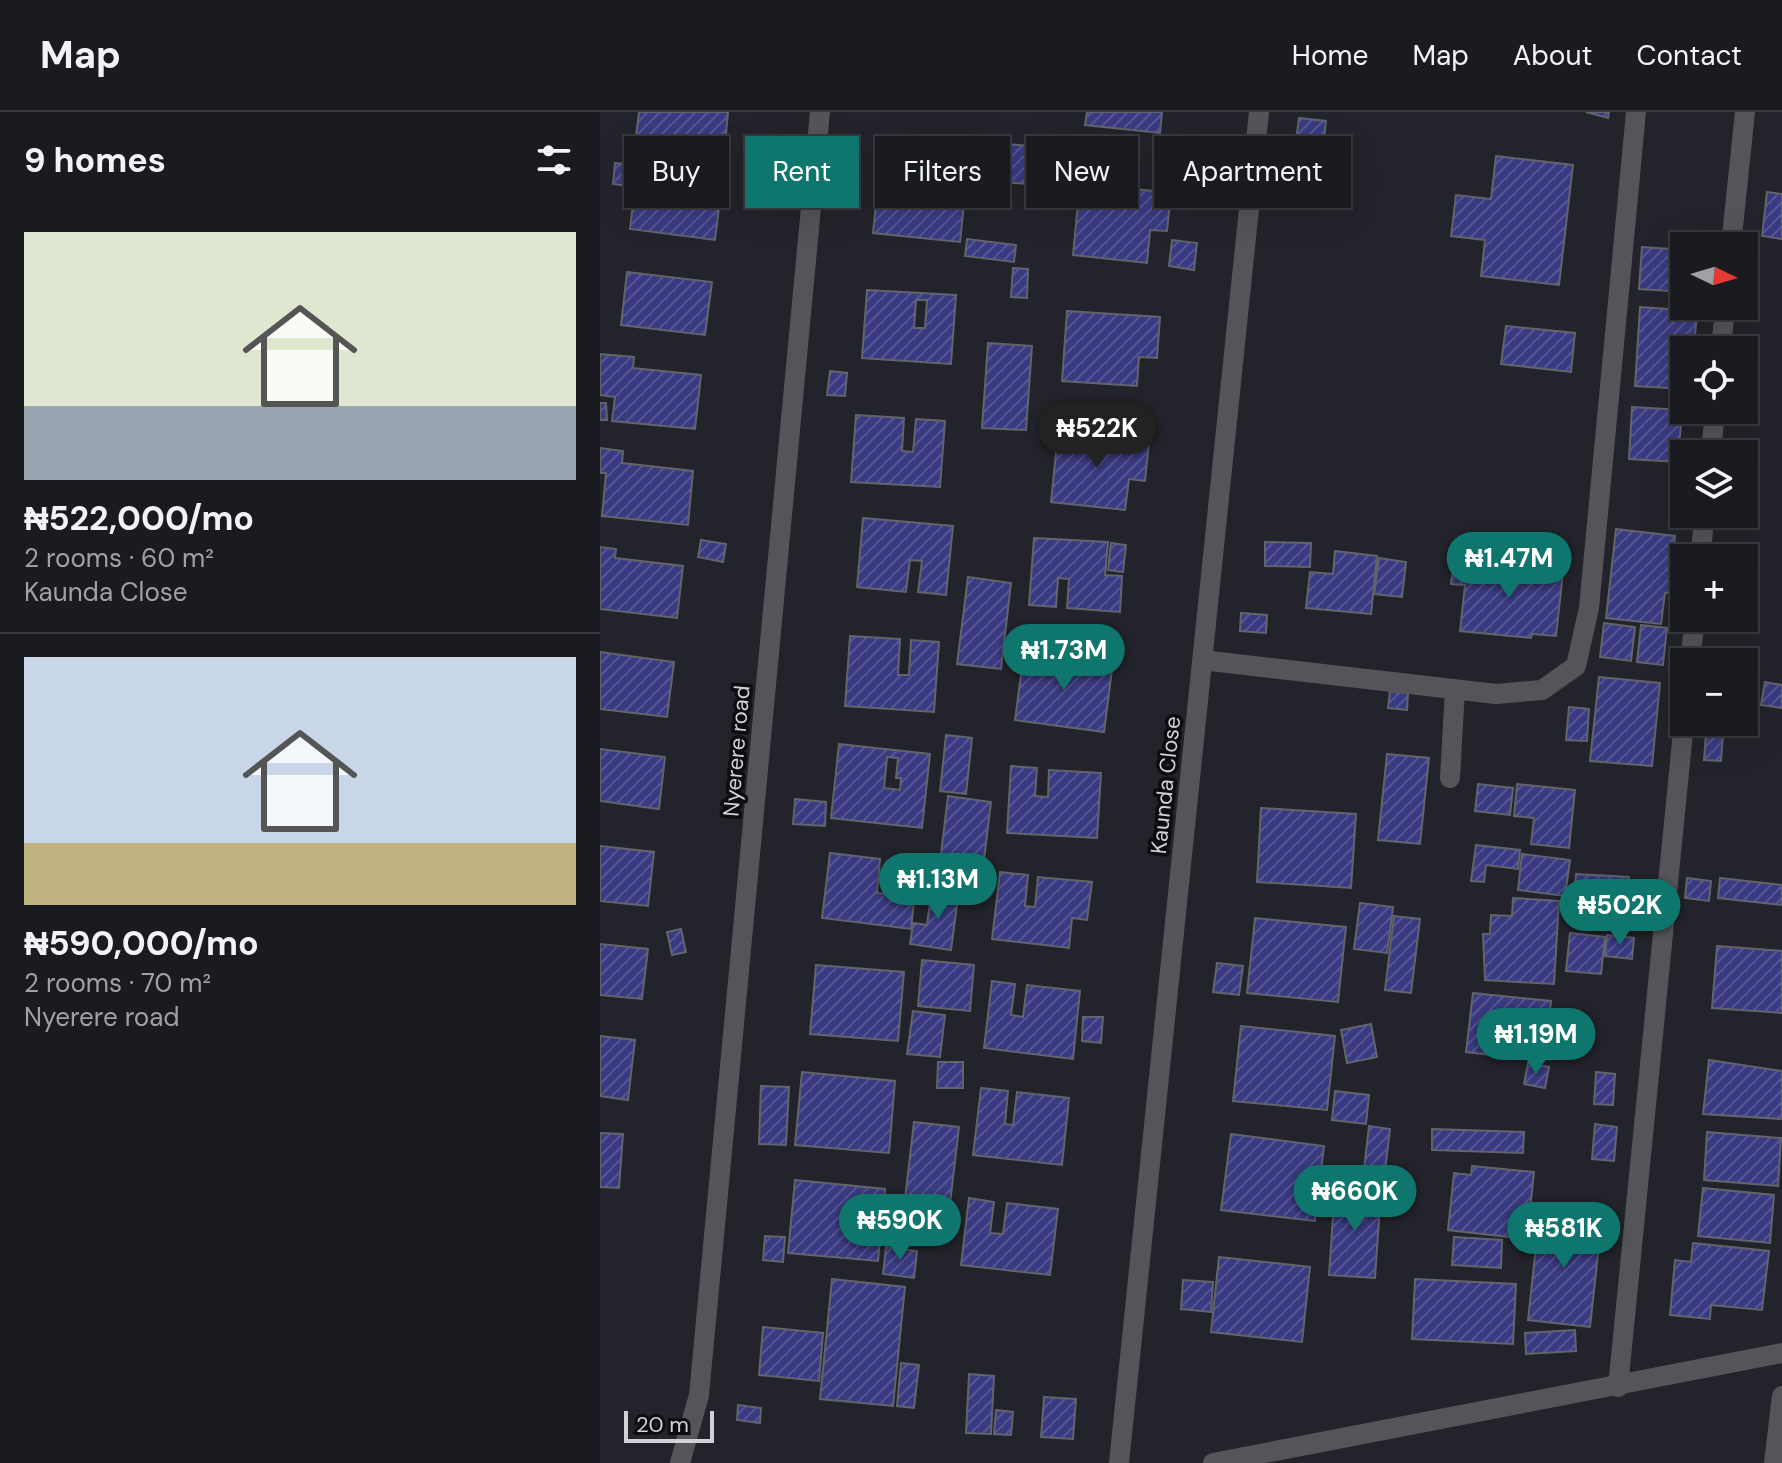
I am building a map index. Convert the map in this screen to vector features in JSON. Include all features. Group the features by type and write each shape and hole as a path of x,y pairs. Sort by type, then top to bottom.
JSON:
{"street":[{"name":"Nyerere road","path":"680,1463 699,1395 820,112"},
{"name":"Kaunda Close","path":"1119,1463 1259,112"},
{"path":"1202,660 1496,694 1542,690 1576,666 1589,608 1636,112"},
{"path":"1732,232 1745,112"},
{"path":"1450,778 1455,689"},
{"path":"1618,1387 1683,736"},
{"path":"1213,1463 1782,1353"},
{"path":"1774,1463 1782,1396"}],"building":[{"path":"639,112 728,112 726,136 636,136"},
{"path":"1087,112 1162,112 1160,133 1085,125"},
{"path":"1586,112 1609,112 1608,118"},
{"path":"1299,118 1326,121 1324,136 1297,136"},
{"path":"1010,144 1026,146 1026,184 1010,183"},
{"path":"1496,156 1573,165 1559,285 1481,276 1485,240 1451,236 1456,195 1491,199"},
{"path":"615,163 624,164 624,186 613,184"},
{"path":"1138,189 1154,191 1154,208 1169,208 1167,231 1150,230 1147,263 1073,255 1078,208 1138,208"},
{"path":"1767,192 1782,194 1782,239 1762,236"},
{"path":"632,208 719,208 715,240 630,229"},
{"path":"876,208 964,208 960,242 873,233"},
{"path":"967,239 1016,245 1014,262 965,256"},
{"path":"1172,240 1197,243 1194,270 1169,266"},
{"path":"1642,247 1670,249 1670,291 1639,289"},
{"path":"1013,268 1028,269 1027,298 1011,297"},
{"path":"627,272 712,282 705,335 621,325"},
{"path":"867,290 956,295 951,364 862,358","holes":["916,300 927,300 925,328 914,328"]},
{"path":"1640,307 1670,309 1670,320 1696,320 1695,336 1670,336 1670,388 1635,386"},
{"path":"1067,311 1160,317 1157,358 1139,357 1137,386 1062,381"},
{"path":"1506,326 1575,333 1571,372 1501,364"},
{"path":"988,343 1032,346 1026,430 982,428"},
{"path":"600,354 634,357 633,368 701,375 695,429 612,421 615,397 600,395"},
{"path":"830,371 847,373 845,396 827,395"},
{"path":"600,403 606,403 607,420 600,420"},
{"path":"1632,407 1670,409 1670,424 1681,424 1680,440 1670,440 1670,462 1629,459"},
{"path":"856,415 904,418 902,451 913,452 916,419 945,421 940,487 851,482"},
{"path":"1058,433 1149,443 1145,481 1129,479 1125,510 1051,502"},
{"path":"600,448 623,451 622,463 693,471 688,525 602,516 606,473 600,473"},
{"path":"863,518 953,526 946,595 918,592 922,561 910,560 906,592 857,587"},
{"path":"1616,529 1675,536 1674,544 1670,544 1669,593 1665,593 1661,624 1606,618"},
{"path":"1034,538 1108,542 1105,575 1122,576 1120,612 1067,608 1069,579 1058,578 1056,607 1029,605"},
{"path":"701,540 726,544 723,562 698,557"},
{"path":"1265,542 1311,543 1310,567 1265,566"},
{"path":"1111,543 1126,545 1123,572 1108,570"},
{"path":"600,547 616,549 615,558 683,566 677,618 600,609"},
{"path":"1335,551 1377,556 1371,614 1306,608 1310,572 1333,574"},
{"path":"1379,558 1406,562 1402,597 1374,594"},
{"path":"1454,561 1563,572 1556,636 1532,634 1531,638 1460,631 1465,585 1451,584"},
{"path":"968,577 1011,583 1001,669 957,664"},
{"path":"1241,613 1267,615 1266,633 1240,631"},
{"path":"1604,623 1635,627 1631,661 1600,657"},
{"path":"1641,625 1667,628 1663,665 1637,662"},
{"path":"850,636 900,639 898,675 909,675 911,640 939,642 934,712 845,706"},
{"path":"600,652 674,662 667,717 600,709"},
{"path":"1024,652 1113,662 1104,732 1015,720"},
{"path":"1599,677 1660,683 1652,766 1590,761"},
{"path":"1765,682 1782,685 1782,708 1761,705"},
{"path":"1390,691 1408,693 1407,710 1388,708"},
{"path":"1569,707 1589,709 1587,741 1566,740"},
{"path":"946,735 972,738 966,794 940,791"},
{"path":"1706,736 1723,736 1721,761 1704,760"},
{"path":"839,744 930,754 922,828 831,818","holes":["887,757 898,758 896,778 901,778 900,790 884,788"]},
{"path":"600,749 665,757 659,809 600,801"},
{"path":"1387,754 1429,758 1420,844 1378,840"},
{"path":"1011,766 1037,768 1035,796 1048,797 1049,770 1101,773 1097,838 1007,833"},
{"path":"1478,784 1513,788 1510,815 1475,811"},
{"path":"1517,784 1575,790 1569,848 1531,844 1534,818 1514,816"},
{"path":"948,796 991,802 981,884 938,879"},
{"path":"795,799 826,802 825,826 793,824"},
{"path":"1261,808 1356,814 1351,888 1257,882"},
{"path":"1476,845 1520,850 1518,869 1486,865 1484,882 1471,881"},
{"path":"600,846 654,852 648,906 600,901"},
{"path":"830,853 880,859 877,893 885,894 889,861 918,864 911,929 822,918"},
{"path":"1522,854 1570,860 1565,896 1518,890"},
{"path":"1000,872 1028,875 1025,906 1035,907 1038,877 1092,882 1087,920 1072,918 1069,948 992,939"},
{"path":"1576,874 1629,877 1625,930 1572,925"},
{"path":"1687,878 1711,881 1709,901 1685,898"},
{"path":"1720,878 1782,885 1782,905 1718,898"},
{"path":"932,887 959,890 951,950 910,944 913,923 927,925"},
{"path":"1513,898 1559,901 1554,984 1485,980 1483,934 1490,934 1491,915 1512,916"},
{"path":"1360,903 1393,907 1387,953 1354,949"},
{"path":"1394,916 1420,919 1411,993 1385,990"},
{"path":"1255,918 1346,927 1338,1002 1247,993"},
{"path":"681,929 686,952 672,955 667,932"},
{"path":"1570,933 1605,937 1601,974 1566,971"},
{"path":"1607,935 1634,938 1632,959 1605,956"},
{"path":"600,944 648,949 642,999 600,995"},
{"path":"1717,946 1782,951 1782,1013 1712,1008"},
{"path":"922,960 974,965 970,1011 918,1006"},
{"path":"1217,963 1243,966 1239,995 1213,992"},
{"path":"816,965 904,972 898,1041 810,1034"},
{"path":"992,981 1015,984 1011,1015 1023,1017 1027,985 1080,991 1073,1059 984,1048"},
{"path":"1473,993 1551,1001 1544,1061 1466,1052"},
{"path":"913,1011 945,1015 940,1057 907,1054"},
{"path":"1083,1017 1103,1017 1101,1043 1082,1041"},
{"path":"1371,1024 1377,1057 1347,1063 1341,1030"},
{"path":"1241,1026 1335,1036 1327,1110 1233,1101"},
{"path":"600,1036 635,1040 628,1100 600,1096"},
{"path":"1709,1060 1782,1071 1782,1119 1703,1114"},
{"path":"938,1062 963,1062 963,1088 937,1088"},
{"path":"1528,1063 1549,1067 1545,1088 1524,1084"},
{"path":"802,1072 895,1081 889,1153 795,1145"},
{"path":"1596,1072 1615,1074 1613,1105 1594,1104"},
{"path":"761,1086 789,1087 786,1145 759,1144"},
{"path":"981,1088 1008,1091 1005,1124 1013,1125 1017,1092 1069,1098 1062,1165 973,1155"},
{"path":"1335,1091 1369,1095 1366,1124 1332,1120"},
{"path":"914,1122 959,1127 949,1212 904,1207"},
{"path":"1595,1124 1617,1127 1614,1161 1592,1159"},
{"path":"1369,1126 1390,1129 1384,1180 1363,1178"},
{"path":"1432,1129 1524,1132 1523,1153 1432,1150"},
{"path":"1707,1132 1781,1138 1778,1186 1704,1180"},
{"path":"600,1133 623,1134 619,1188 600,1187"},
{"path":"1231,1134 1324,1146 1315,1221 1221,1210"},
{"path":"1472,1166 1534,1172 1527,1239 1448,1230 1454,1173 1471,1175"},
{"path":"795,1180 885,1189 878,1261 788,1253"},
{"path":"1335,1188 1381,1192 1375,1278 1329,1275"},
{"path":"1703,1188 1774,1195 1770,1243 1698,1236"},
{"path":"969,1198 994,1202 990,1233 1003,1234 1007,1203 1058,1209 1050,1275 961,1265"},
{"path":"1540,1209 1583,1214 1582,1234 1600,1236 1590,1327 1528,1320"},
{"path":"765,1236 785,1237 783,1262 763,1260"},
{"path":"1454,1237 1502,1240 1501,1268 1452,1265"},
{"path":"1693,1243 1769,1251 1762,1310 1711,1305 1710,1319 1670,1315 1675,1260 1691,1262"},
{"path":"886,1247 917,1251 914,1278 883,1274"},
{"path":"1219,1257 1310,1267 1302,1342 1211,1332"},
{"path":"832,1279 905,1287 893,1406 820,1399"},
{"path":"1415,1279 1516,1284 1513,1344 1412,1339"},
{"path":"1183,1280 1213,1282 1211,1312 1181,1309"},
{"path":"763,1327 823,1333 819,1381 759,1375"},
{"path":"1575,1330 1576,1351 1526,1354 1525,1333"},
{"path":"901,1363 919,1365 914,1408 897,1406"},
{"path":"969,1374 994,1376 991,1434 966,1433"},
{"path":"1044,1397 1076,1399 1073,1439 1041,1437"},
{"path":"738,1405 761,1408 760,1423 737,1420"},
{"path":"996,1410 1013,1412 1011,1435 994,1434"}]}
